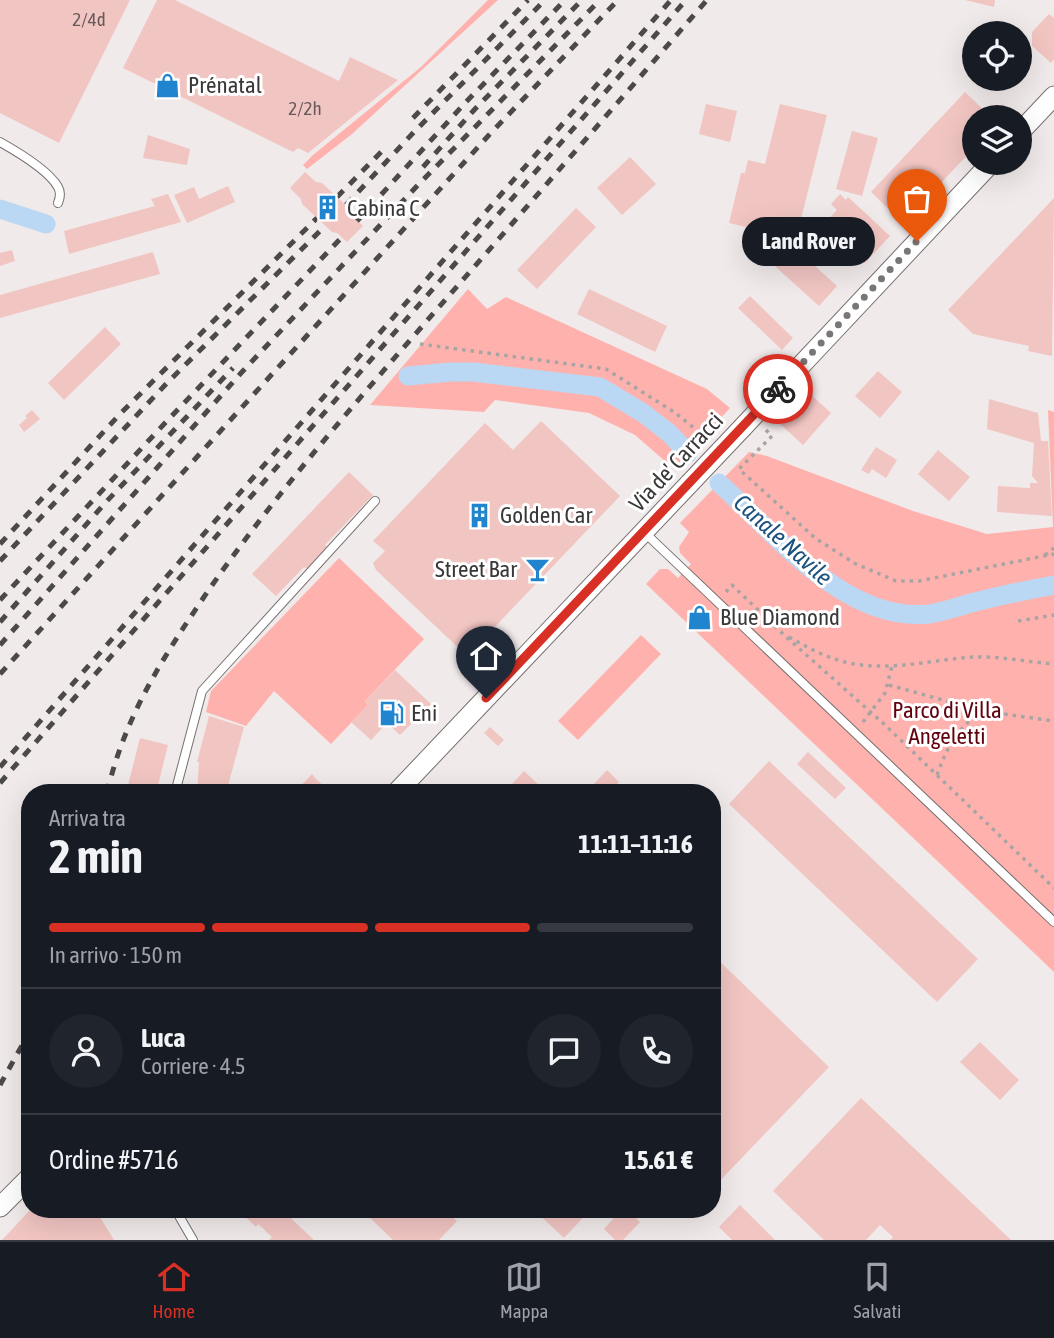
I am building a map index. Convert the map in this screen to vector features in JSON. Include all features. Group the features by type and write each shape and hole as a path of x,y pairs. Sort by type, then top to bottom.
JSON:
{"street":[{"path":"1032,119 1054,96"},
{"name":"Via de' Carracci","path":"405,784 980,175"},
{"path":"0,1207 21,1186"}],"lane":[{"path":"0,142 20,153 59,187 58,203"},
{"path":"177,784 202,691 208,682 375,501"},
{"path":"644,532 1054,922"},
{"path":"180,1218 193,1240"}],"path":[{"path":"420,344 606,369 674,412 704,436"},
{"path":"766,430 772,436 739,469 815,538 853,562 896,581 919,582 1054,554"},
{"path":"1043,556 1054,548"},
{"path":"717,601 732,585 937,775 1054,888"},
{"path":"1018,621 1054,615"},
{"path":"784,635 840,661 892,666 975,657 1054,664"},
{"path":"854,731 889,685 892,666"},
{"path":"889,685 982,711 1054,722"},
{"path":"937,775 954,736 964,724 982,711"}],"green space":[{"path":"488,0 498,0 352,134 307,169 303,165 421,67"},
{"path":"468,289 487,309 506,297 707,389 730,408 674,469 635,435 589,413 495,400 484,412 370,405"},
{"name":"Parco di Villa Angeletti","path":"1048,410 1054,412 1054,972 646,584 660,569 668,569 678,578 691,564 680,553 679,547 689,532 680,523 749,452 767,456 913,511 987,534 1053,527"},
{"path":"339,558 424,639 365,701 368,705 331,744 274,691 246,726 206,712 211,691"},
{"path":"641,635 661,654 578,740 558,721"}],"building":[{"path":"0,0 130,0 59,143 0,113"},
{"path":"157,0 175,0 339,81 350,57 398,80 308,153 298,148 293,152 123,68"},
{"path":"965,0 995,0 994,7"},
{"path":"1049,14 1054,18 1054,59 1051,63 1032,46 1032,32"},
{"path":"965,92 979,105 962,105 962,161 903,223 871,192"},
{"path":"706,104 737,111 730,142 699,134"},
{"path":"780,104 827,115 794,247 837,286 819,306 758,251 761,239 748,236 750,228 729,223 741,173 745,173 748,160 765,164"},
{"path":"852,131 878,138 862,196 836,189"},
{"path":"148,135 190,149 187,165 143,158"},
{"path":"630,157 656,184 622,215 597,188"},
{"name":"Cabina C","path":"305,172 316,182 322,183 352,211 353,217 363,226 347,242 302,204 301,199 290,188"},
{"path":"228,186 235,202 187,223 174,195 194,187 199,199"},
{"path":"168,194 181,222 69,254 64,231 155,206 151,199"},
{"path":"840,194 846,200 848,197 890,236 865,263 823,225 837,210 831,204"},
{"path":"1054,198 1052,356 1028,351 1029,346 973,334 948,310"},
{"path":"576,208 596,227 537,289 517,270"},
{"path":"12,250 15,261 0,266 0,253"},
{"path":"153,252 160,274 0,318 0,295"},
{"path":"589,289 667,326 655,352 577,314"},
{"path":"750,296 793,338 782,350 738,308"},
{"path":"105,327 121,344 64,400 48,383"},
{"path":"878,371 902,392 880,418 855,396"},
{"path":"807,391 831,413 803,445 779,423"},
{"path":"989,399 1038,413 1041,441 1048,441 1052,516 997,512 998,486 1030,488 1030,483 1038,483 1032,476 1034,443 987,429"},
{"path":"32,410 40,419 24,432 19,425"},
{"name":"Golden Car","path":"541,421 620,496 467,656 376,570 373,563 385,551 373,541 485,423 513,450"},
{"path":"876,447 897,460 886,478 872,469 869,474 861,470"},
{"path":"938,450 970,477 949,501 918,474"},
{"path":"349,472 373,495 325,545 328,547 307,569 304,567 276,596 252,574"},
{"name":"Blue Diamond","path":"699,605 711,617 700,629 688,618"},
{"name":"Eni","path":"395,670 431,704 400,735 387,723 371,740 351,722 368,705 365,701"},
{"path":"209,716 244,727 228,784 198,784 197,762"},
{"path":"490,727 504,740 498,746 484,733"},
{"path":"140,738 168,745 158,784 128,784"},
{"path":"808,752 846,788 835,799 797,764"},
{"path":"769,761 978,959 937,1002 729,804"},
{"path":"607,770 619,782 617,784 594,784"},
{"path":"524,771 538,784 512,784"},
{"path":"312,774 321,784 303,784"},
{"path":"721,963 829,1067 721,1180"},
{"path":"980,1042 1019,1080 1000,1100 960,1062"},
{"path":"861,1098 1011,1240 890,1240 893,1237 880,1225 866,1240 824,1240 773,1191"},
{"path":"740,1205 775,1240 732,1240 719,1227"},
{"path":"23,1218 101,1218 114,1240 2,1240"},
{"path":"246,1218 291,1218 314,1240 269,1240 272,1237 258,1224 256,1227"},
{"path":"370,1218 454,1218 457,1221 439,1240 393,1240"},
{"path":"543,1218 583,1218 564,1238"},
{"path":"614,1218 636,1218 640,1222 623,1240 615,1240 604,1229"}],"waterway":[{"path":"0,209 46,224"},
{"name":"Canale Navile","path":"408,376 473,372 600,387 643,413 669,433 688,453"},
{"name":"Canale Navile","path":"719,483 788,549 840,590 869,604 898,613 929,614 1054,585"}],"railway":[{"path":"413,118 528,0"},
{"path":"346,205 545,0"},
{"path":"357,221 466,102 565,0"},
{"path":"423,167 475,109 582,0"},
{"path":"0,645 241,373 417,186 600,0"},
{"path":"0,674 489,135 618,0"},
{"path":"0,767 671,0"},
{"path":"0,783 686,0"},
{"path":"110,784 135,712 161,663 259,521 368,388 707,0"},
{"path":"337,197 384,149"},
{"path":"0,544 120,414 317,218"},
{"path":"0,561 167,383 325,226"},
{"path":"0,600 343,236"},
{"path":"0,622 106,502 233,368"},
{"path":"0,1085 21,1047"}],"way so far":[{"path":"778,389 917,241"}],"place":[{"name":"Prénatal","path":"168,85"},
{"name":"Cabina C","path":"327,208"},
{"name":"Land Rover","path":"917,241"},
{"name":"Golden Car","path":"480,515"},
{"name":"Street Bar","path":"537,569"},
{"name":"Blue Diamond","path":"700,617"},
{"name":"Eni","path":"391,713"}],"route":[{"path":"486,698 778,389"}]}
